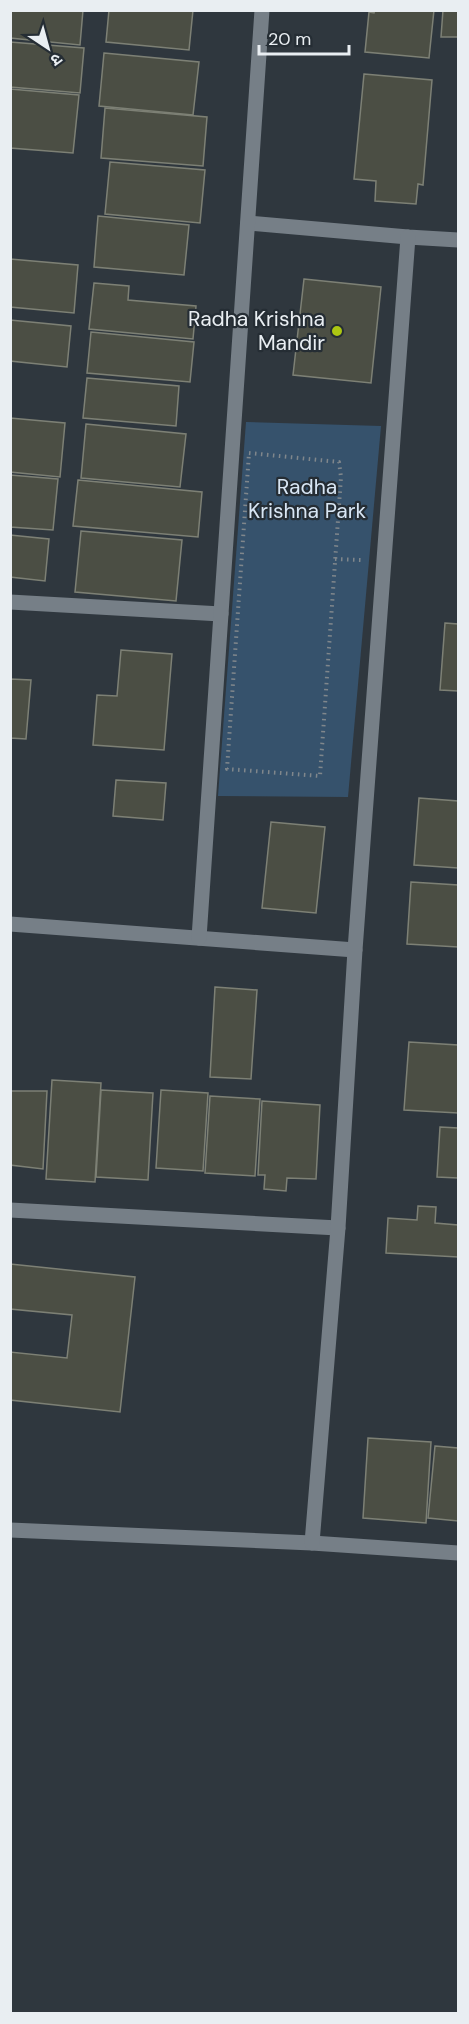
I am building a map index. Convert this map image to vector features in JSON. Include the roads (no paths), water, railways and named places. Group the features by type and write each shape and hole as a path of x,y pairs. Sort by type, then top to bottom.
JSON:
{"street":[{"path":"199,938 262,10"},
{"path":"248,223 459,240"},
{"path":"312,1543 338,1228 355,950 408,237"},
{"path":"10,602 221,614"},
{"path":"10,924 355,950"},
{"path":"10,1210 338,1228"},
{"path":"10,1530 312,1543 459,1553"}],"place":[{"name":"Radha Krishna Mandir","path":"337,331"}],"park label":[{"name":"Radha Krishna Park","path":"307,499"}]}
